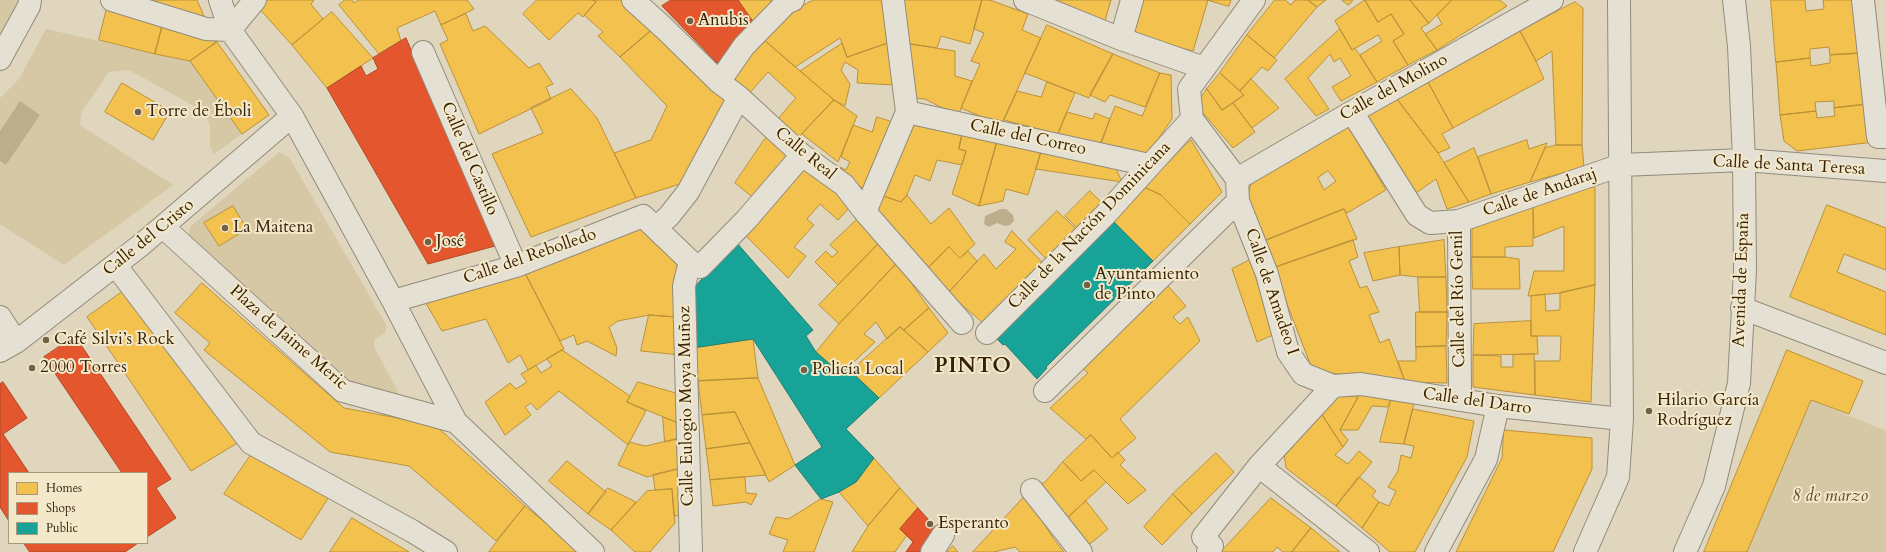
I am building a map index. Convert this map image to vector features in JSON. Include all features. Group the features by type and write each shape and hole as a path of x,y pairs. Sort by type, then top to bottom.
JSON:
{"street":[{"path":"0,59 29,6 30,0"},
{"path":"112,0 206,29 230,30"},
{"path":"220,0 230,30 292,116 393,301 456,422 593,552"},
{"path":"230,30 255,0"},
{"name":"Calle Real","path":"633,0 719,82 739,97 802,155 844,185 865,212 962,323"},
{"path":"719,82 744,46 786,3 793,0"},
{"path":"865,212 907,112 893,0"},
{"path":"1027,0 1121,39 1204,68"},
{"path":"1121,39 1132,0"},
{"path":"1237,179 1192,119 1189,89 1254,0"},
{"path":"1585,552 1618,477 1622,419 1619,0"},
{"name":"Avenida de España","path":"1685,552 1714,486 1739,383 1744,270 1744,160 1739,46 1734,0"},
{"path":"1863,0 1878,136 1886,137"},
{"name":"Calle del Molino","path":"1237,179 1536,3"},
{"name":"Calle del Castillo","path":"423,52 516,266"},
{"path":"739,97 688,192 669,216 650,222 695,264 746,220 802,155"},
{"name":"Calle del Correo","path":"907,112 1149,165"},
{"name":"Calle de Andaraj","path":"1352,112 1417,215 1430,222 1458,221 1621,165"},
{"name":"Calle del Cristo","path":"8,347 116,266 163,228 292,116"},
{"name":"Calle de la Nación Dominicana","path":"987,333 1105,215 1192,119"},
{"name":"Calle de Santa Teresa","path":"1621,165 1744,160 1886,172"},
{"name":"Calle de Amadeo I","path":"1237,179 1238,201 1267,274 1288,352 1303,374 1333,386"},
{"path":"1045,391 1238,201"},
{"name":"Calle del Río Genil","path":"1458,221 1460,400"},
{"name":"Calle del Rebolledo","path":"393,301 516,266 650,222"},
{"name":"Plaza de Jaime Meric","path":"163,228 343,391 456,422"},
{"name":"Calle Eulogio Moya Muñoz","path":"691,552 684,286 695,264"},
{"path":"116,266 251,443 412,531 446,552"},
{"path":"1742,308 1886,363"},
{"path":"0,317 8,347"},
{"name":"Calle del Darro","path":"1333,386 1361,384 1498,406 1622,419"},
{"path":"1208,552 1212,546 1203,537 1259,466 1333,386"},
{"path":"1436,552 1486,459 1498,406"},
{"path":"1259,466 1368,552"},
{"path":"1032,490 1081,552"}],"green space":[{"path":"0,0 21,0 0,37"},
{"path":"46,29 190,61 242,134 214,154 210,146 210,125 203,111 129,70 109,72 82,111 80,125 173,185 64,265 0,224 0,161 6,165 20,102 0,131 0,98 19,79"},
{"path":"279,152 289,157 387,326 385,333 375,339 374,346 399,394 346,384 188,236 191,226"},
{"name":"8 de marzo","path":"1811,400 1886,431 1886,552 1747,552"}],"shaded area":[{"path":"20,101 40,115 6,165 0,161 0,131"},
{"path":"1001,209 1006,209 1013,215 1014,221 1010,225 1005,226 997,223 989,227 984,224 985,216"}],"building: Homes":[{"path":"124,0 197,0 208,25"},
{"path":"260,0 314,0 311,4 323,19 292,45 256,5"},
{"path":"345,0 352,0 354,3 358,0 467,0 474,9 441,25 435,11 397,28 401,41 379,54 339,5"},
{"path":"537,0 593,0 596,2 583,17 578,13 549,40 523,14"},
{"path":"593,0 623,0 653,29 620,57 598,36 603,32 584,15 596,2"},
{"path":"738,0 782,0 754,23"},
{"path":"814,0 884,0 891,42 847,57 840,38 795,67 762,38 787,13"},
{"path":"900,0 982,0 970,44 941,36 937,48 904,43"},
{"path":"982,0 990,0 1028,14 1022,30 1041,38 1001,125 961,108 980,64 971,61 984,33 974,29"},
{"path":"1049,0 1111,0 1104,24"},
{"path":"1140,0 1208,0 1193,51 1130,34"},
{"path":"1207,0 1231,0 1229,6"},
{"path":"1275,0 1285,0 1291,5 1295,0 1308,0 1317,7 1274,58 1247,35"},
{"path":"1308,0 1326,0 1317,7"},
{"path":"1342,0 1353,0 1349,5"},
{"path":"1365,0 1410,0 1429,23 1421,28 1437,50 1408,65 1393,41 1404,34 1391,14 1378,22"},
{"path":"1365,0 1378,22 1391,14 1404,34 1393,41 1408,65 1377,82 1360,55 1382,41 1378,35 1352,50 1335,21"},
{"path":"1410,0 1452,0 1429,23"},
{"path":"1452,0 1500,0 1507,6 1437,50 1425,34 1442,24 1437,15"},
{"path":"1771,0 1805,0 1806,11 1824,9 1823,0 1858,0 1864,53 1830,55 1829,47 1810,49 1810,58 1776,62"},
{"path":"1575,2 1583,8 1582,145 1556,145 1552,51 1536,61 1520,31"},
{"path":"107,8 163,23 155,54 99,40"},
{"path":"332,12 373,58 327,88 292,45"},
{"path":"466,14 473,31 485,26 529,68 539,63 553,84 546,87 551,99 479,134 440,44 448,40 441,25"},
{"path":"163,23 217,42 190,61 155,54"},
{"path":"1047,25 1113,54 1089,98 1025,73"},
{"path":"653,29 725,100 683,183 636,198 614,153 651,140 667,106 620,57"},
{"path":"1340,29 1352,50 1355,48 1377,82 1341,101 1332,87 1351,76 1340,58 1334,62 1330,54 1308,78 1329,109 1316,116 1285,79"},
{"path":"1520,31 1544,79 1453,128 1428,82"},
{"path":"1247,35 1277,60 1268,71 1262,67 1240,91 1220,73"},
{"path":"762,38 834,100 796,140 775,122 796,98 768,72 747,96 727,79"},
{"path":"217,42 269,115 242,134 190,61"},
{"path":"891,42 894,85 857,83 858,70 845,62 841,70 850,84 845,106 834,100 800,71 842,43 847,57"},
{"path":"904,43 955,51 955,76 972,81 958,116 925,99 914,98"},
{"path":"1864,53 1869,104 1834,108 1834,101 1815,102 1816,111 1780,115 1776,62 1810,58 1811,66 1830,63 1830,55"},
{"path":"1113,54 1160,73 1145,107 1110,95 1105,102 1090,95"},
{"path":"1160,73 1171,75 1172,119 1147,155 1099,147 1115,106 1142,116"},
{"path":"1220,73 1244,95 1222,110 1207,89"},
{"path":"1251,79 1279,108 1252,128 1233,103 1244,95 1240,91"},
{"path":"1047,82 1075,93 1058,134 1004,120 1017,91 1041,97"},
{"path":"1428,82 1453,128 1442,134 1450,148 1438,153 1397,99"},
{"name":"Torre de Éboli","path":"122,83 170,111 153,140 105,112"},
{"path":"571,89 597,118 636,198 531,237 492,154 543,133 531,108"},
{"path":"1207,89 1222,110 1233,103 1255,132 1233,148 1199,108 1198,102"},
{"path":"1397,99 1438,153 1469,202 1447,209 1436,179 1416,193 1364,117"},
{"path":"834,100 857,116 838,162 802,134"},
{"path":"1869,104 1874,142 1797,151 1784,141 1780,115 1816,111 1817,118 1835,116 1834,108"},
{"path":"1067,112 1093,119 1095,113 1110,119 1101,144 1058,134"},
{"path":"877,117 896,123 866,190 836,173 840,167 846,170 850,162 841,157 853,125 872,132"},
{"path":"912,121 962,135 959,149 966,151 962,165 937,160 930,181 915,175 907,195 901,202 880,195"},
{"path":"1347,124 1386,190 1347,213 1344,209 1262,242 1247,197 1251,184","holes":["1328,171 1336,181 1324,190 1318,178"]},
{"path":"769,133 796,155 755,199 735,183"},
{"path":"962,135 997,142 979,206 952,194 966,151 959,149"},
{"path":"1191,140 1222,192 1190,224 1161,195 1144,187"},
{"path":"1527,140 1529,149 1547,143 1530,182 1491,194 1478,157"},
{"path":"997,142 1041,152 1028,195 1006,189 1003,201 979,206"},
{"path":"1556,145 1582,145 1584,167 1530,182 1545,148"},
{"path":"1474,148 1491,194 1469,202 1444,163"},
{"path":"1041,152 1114,164 1122,182 1036,169"},
{"path":"806,164 851,206 838,220 820,204 807,219 814,225 794,247 806,256 788,278 742,232"},
{"path":"1595,185 1595,285 1560,293 1528,296 1534,271 1564,271 1564,226 1534,238 1533,205"},
{"path":"1144,187 1161,195 1190,224 1153,261 1111,219"},
{"path":"1090,191 1102,203 1077,228 1065,216"},
{"path":"880,195 901,202 907,195 931,224 949,208 975,244 960,258 949,247 926,270 875,208"},
{"path":"1533,205 1533,246 1505,247 1505,257 1472,257 1472,226"},
{"path":"1827,205 1886,228 1886,270 1844,254 1837,272 1886,292 1886,335 1790,297"},
{"path":"233,206 247,229 219,246 204,223"},
{"path":"1344,209 1357,239 1273,268 1264,241"},
{"path":"1057,211 1076,229 1046,259 1028,240"},
{"path":"861,216 880,242 838,285 815,262 826,251 832,257 838,252 830,245"},
{"path":"639,228 681,263 677,317 649,315 618,321 609,327 617,348 616,356 587,341 577,345 574,335 560,341 524,271"},
{"path":"1012,231 1042,262 982,322 948,293 984,254 996,269 1016,249 1005,242"},
{"path":"1353,240 1358,257 1349,261 1360,288 1367,286 1379,312 1369,315 1380,343 1389,339 1405,382 1313,371 1273,268"},
{"path":"1444,240 1446,277 1418,277 1400,275 1399,247"},
{"path":"880,242 897,263 839,324 819,305"},
{"path":"949,247 960,258 968,251 977,261 948,293 926,270"},
{"path":"1399,247 1400,275 1373,281 1364,253"},
{"path":"1472,257 1505,257 1519,259 1520,289 1473,289"},
{"path":"1250,260 1275,334 1257,342 1232,269"},
{"path":"897,263 929,308 904,330 900,327 887,339 876,322 864,334 875,342 841,374 816,352 839,324"},
{"path":"524,271 564,349 528,370 520,355 508,363 486,319 442,331 424,300"},
{"path":"1418,277 1446,277 1447,312 1420,312"},
{"path":"202,283 344,408 435,425 525,506 496,541 409,466 330,452 204,350 210,343 175,313"},
{"path":"1167,285 1186,306 1173,317 1180,324 1188,317 1200,341 1120,419 1136,438 1112,458 1091,435 1086,439 1050,408 1088,373 1082,368"},
{"path":"1595,285 1591,402 1535,395 1535,361 1560,361 1561,336 1531,336 1531,296 1545,294 1546,311 1560,310 1560,293"},
{"path":"125,290 239,442 191,471 87,317"},
{"path":"929,308 948,333 928,352 904,330"},
{"path":"1416,312 1447,312 1446,346 1416,347"},
{"path":"649,315 677,317 680,355 641,351"},
{"path":"1531,321 1531,336 1537,336 1538,354 1473,355 1474,324"},
{"path":"900,327 928,352 879,398 851,371"},
{"path":"753,339 758,378 698,381 693,348"},
{"path":"1446,346 1447,383 1405,382 1398,361 1416,361 1416,347"},
{"path":"562,350 630,396 627,402 646,411 628,445 559,391 537,410 531,403 525,407 531,415 505,435 485,402 510,383 516,389 527,382 521,374 536,365 541,373 552,366 547,359"},
{"path":"1787,350 1863,381 1849,414 1811,400 1747,552 1704,552"},
{"path":"1534,354 1535,395 1473,387 1473,355 1501,356 1501,367 1513,367 1513,355"},
{"path":"758,378 795,465 769,482 735,412 702,415 698,381"},
{"path":"638,382 679,394 678,423 627,402"},
{"path":"1359,391 1392,396 1388,407 1372,406 1358,430 1340,430 1358,397"},
{"path":"1333,395 1358,397 1340,430 1348,440 1343,447 1319,410"},
{"path":"1392,396 1415,399 1404,444 1380,442"},
{"path":"1413,409 1474,421 1467,457 1415,552 1390,552 1362,528 1379,502 1389,506 1396,491 1388,487 1398,471 1401,455 1411,458 1414,446 1404,444"},
{"path":"1319,410 1343,447 1335,455 1348,464 1359,451 1372,462 1336,506 1286,468 1284,453"},
{"path":"735,412 750,443 706,449 702,415"},
{"path":"663,417 676,422 677,439 665,442"},
{"path":"1504,430 1592,438 1592,469 1553,552 1456,552 1502,458"},
{"path":"1091,435 1112,458 1118,452 1125,460 1120,465 1146,490 1128,504 1094,470 1081,481 1063,462"},
{"path":"677,439 678,469 647,477 618,465 629,442 645,446"},
{"path":"750,443 766,475 710,480 706,449"},
{"path":"1216,453 1234,472 1192,514 1173,494"},
{"path":"251,455 329,497 301,540 224,494"},
{"path":"874,458 900,488 868,526 839,492 856,482"},
{"path":"567,461 606,492 588,514 549,481"},
{"path":"1063,462 1081,481 1094,470 1106,482 1064,521 1041,484 1045,482"},
{"path":"678,469 684,515 674,516 672,489 655,490 653,475"},
{"path":"745,477 746,493 757,494 751,505 746,502 713,506 710,480"},
{"path":"1359,477 1376,491 1372,496 1379,502 1362,528 1336,506"},
{"path":"608,488 636,502 611,530 588,514"},
{"path":"900,488 918,508 900,529 907,535 895,552 852,552 868,526"},
{"path":"672,489 675,523 650,552 635,552 611,530 647,491"},
{"path":"1173,494 1192,514 1162,545 1144,527"},
{"path":"1026,495 1053,538 1064,552 1020,552 1015,547 994,552 973,552"},
{"path":"1271,498 1311,528 1292,552 1283,552 1277,547 1273,552 1221,552"},
{"path":"821,499 833,502 814,552 783,552 788,540 769,534 776,517 788,519"},
{"path":"1086,501 1108,529 1085,548 1064,521"},
{"path":"525,506 581,552 489,552"},
{"path":"352,518 409,552 330,552"},
{"path":"1311,528 1340,552 1292,552"},
{"path":"953,546 958,552 947,552"}],"building: Shops":[{"path":"671,0 738,0 754,23 717,63 662,6"},
{"path":"406,38 495,246 428,264 327,88 361,66 366,76 378,69 373,58"},
{"path":"75,336 171,479 156,488 176,518 148,536 148,472 121,472 44,357"},
{"path":"3,382 27,418 3,434 28,472 8,472 8,519 0,507 0,384"},
{"path":"918,508 937,529 920,552 906,552 913,542 900,529"},
{"path":"25,544 137,544 125,552 30,552"}],"building: Public":[{"name":"Ayuntamiento de Pinto","path":"1111,219 1153,261 1046,367 1047,368 1037,379 1005,344 1003,345 993,335"},
{"name":"Policía Local","path":"736,242 813,330 806,336 816,352 841,374 847,368 879,398 846,429 874,458 856,482 839,492 821,499 795,465 822,447 753,339 693,348 695,287"}],"place":[{"name":"Anubis","path":"690,21"},
{"name":"Torre de Éboli","path":"138,112"},
{"name":"La Maitena","path":"225,228"},
{"name":"José","path":"428,242"},
{"name":"Ayuntamiento de Pinto","path":"1087,285"},
{"name":"Café Silvi’s Rock","path":"46,340"},
{"name":"2000 Torres","path":"32,368"},
{"name":"Policía Local","path":"804,370"},
{"name":"Hilario García Rodríguez","path":"1649,411"},
{"name":"Esperanto","path":"930,524"}],"district":[{"name":"PINTO","path":"973,367"}]}
